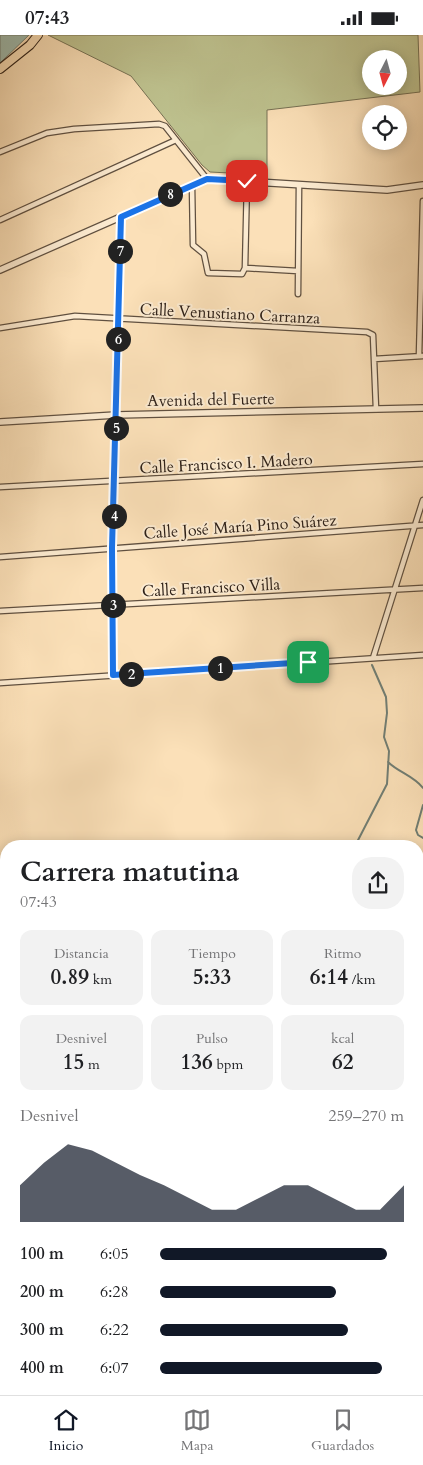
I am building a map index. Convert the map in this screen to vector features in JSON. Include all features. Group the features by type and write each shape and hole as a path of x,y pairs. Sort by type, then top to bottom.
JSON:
{"highway":[{"path":"0,69 38,35"}],"street":[{"path":"0,152 47,133 82,128 159,124 165,126 207,179"},
{"path":"0,220 176,140"},
{"path":"0,270 207,179 392,190 423,185"},
{"path":"192,185 193,245 204,254 208,273 242,275 245,268 247,181"},
{"path":"298,294 299,185"},
{"path":"376,409 374,359 421,356 423,201"},
{"path":"113,675 112,548 121,217"},
{"path":"245,268 298,271"},
{"name":"Calle Venustiano Carranza","path":"0,328 65,316 371,333 373,335 374,359"},
{"name":"Avenida del Fuerte","path":"0,423 116,415 423,408"},
{"name":"Calle Francisco I. Madero","path":"0,487 423,464"},
{"path":"373,658 423,499"},
{"name":"Calle José María Pino Suárez","path":"0,557 423,525"},
{"name":"Calle Francisco Villa","path":"0,611 423,588"},
{"path":"0,683 423,655"}],"green space":[{"path":"48,35 418,35 420,92 408,93 408,50 362,50 362,95 394,95 267,110 267,175 210,172 202,165 131,76"}],"shaded area":[{"path":"0,35 29,35 0,63"}],"waterway":[{"path":"358,840 387,784 389,751 384,737 387,713 386,697 372,665"},
{"path":"388,762 415,780 423,788"},
{"path":"423,805 416,830 418,835 423,838"}],"route":[{"path":"247,181 207,179 121,217 112,548 113,675 308,662"}]}
